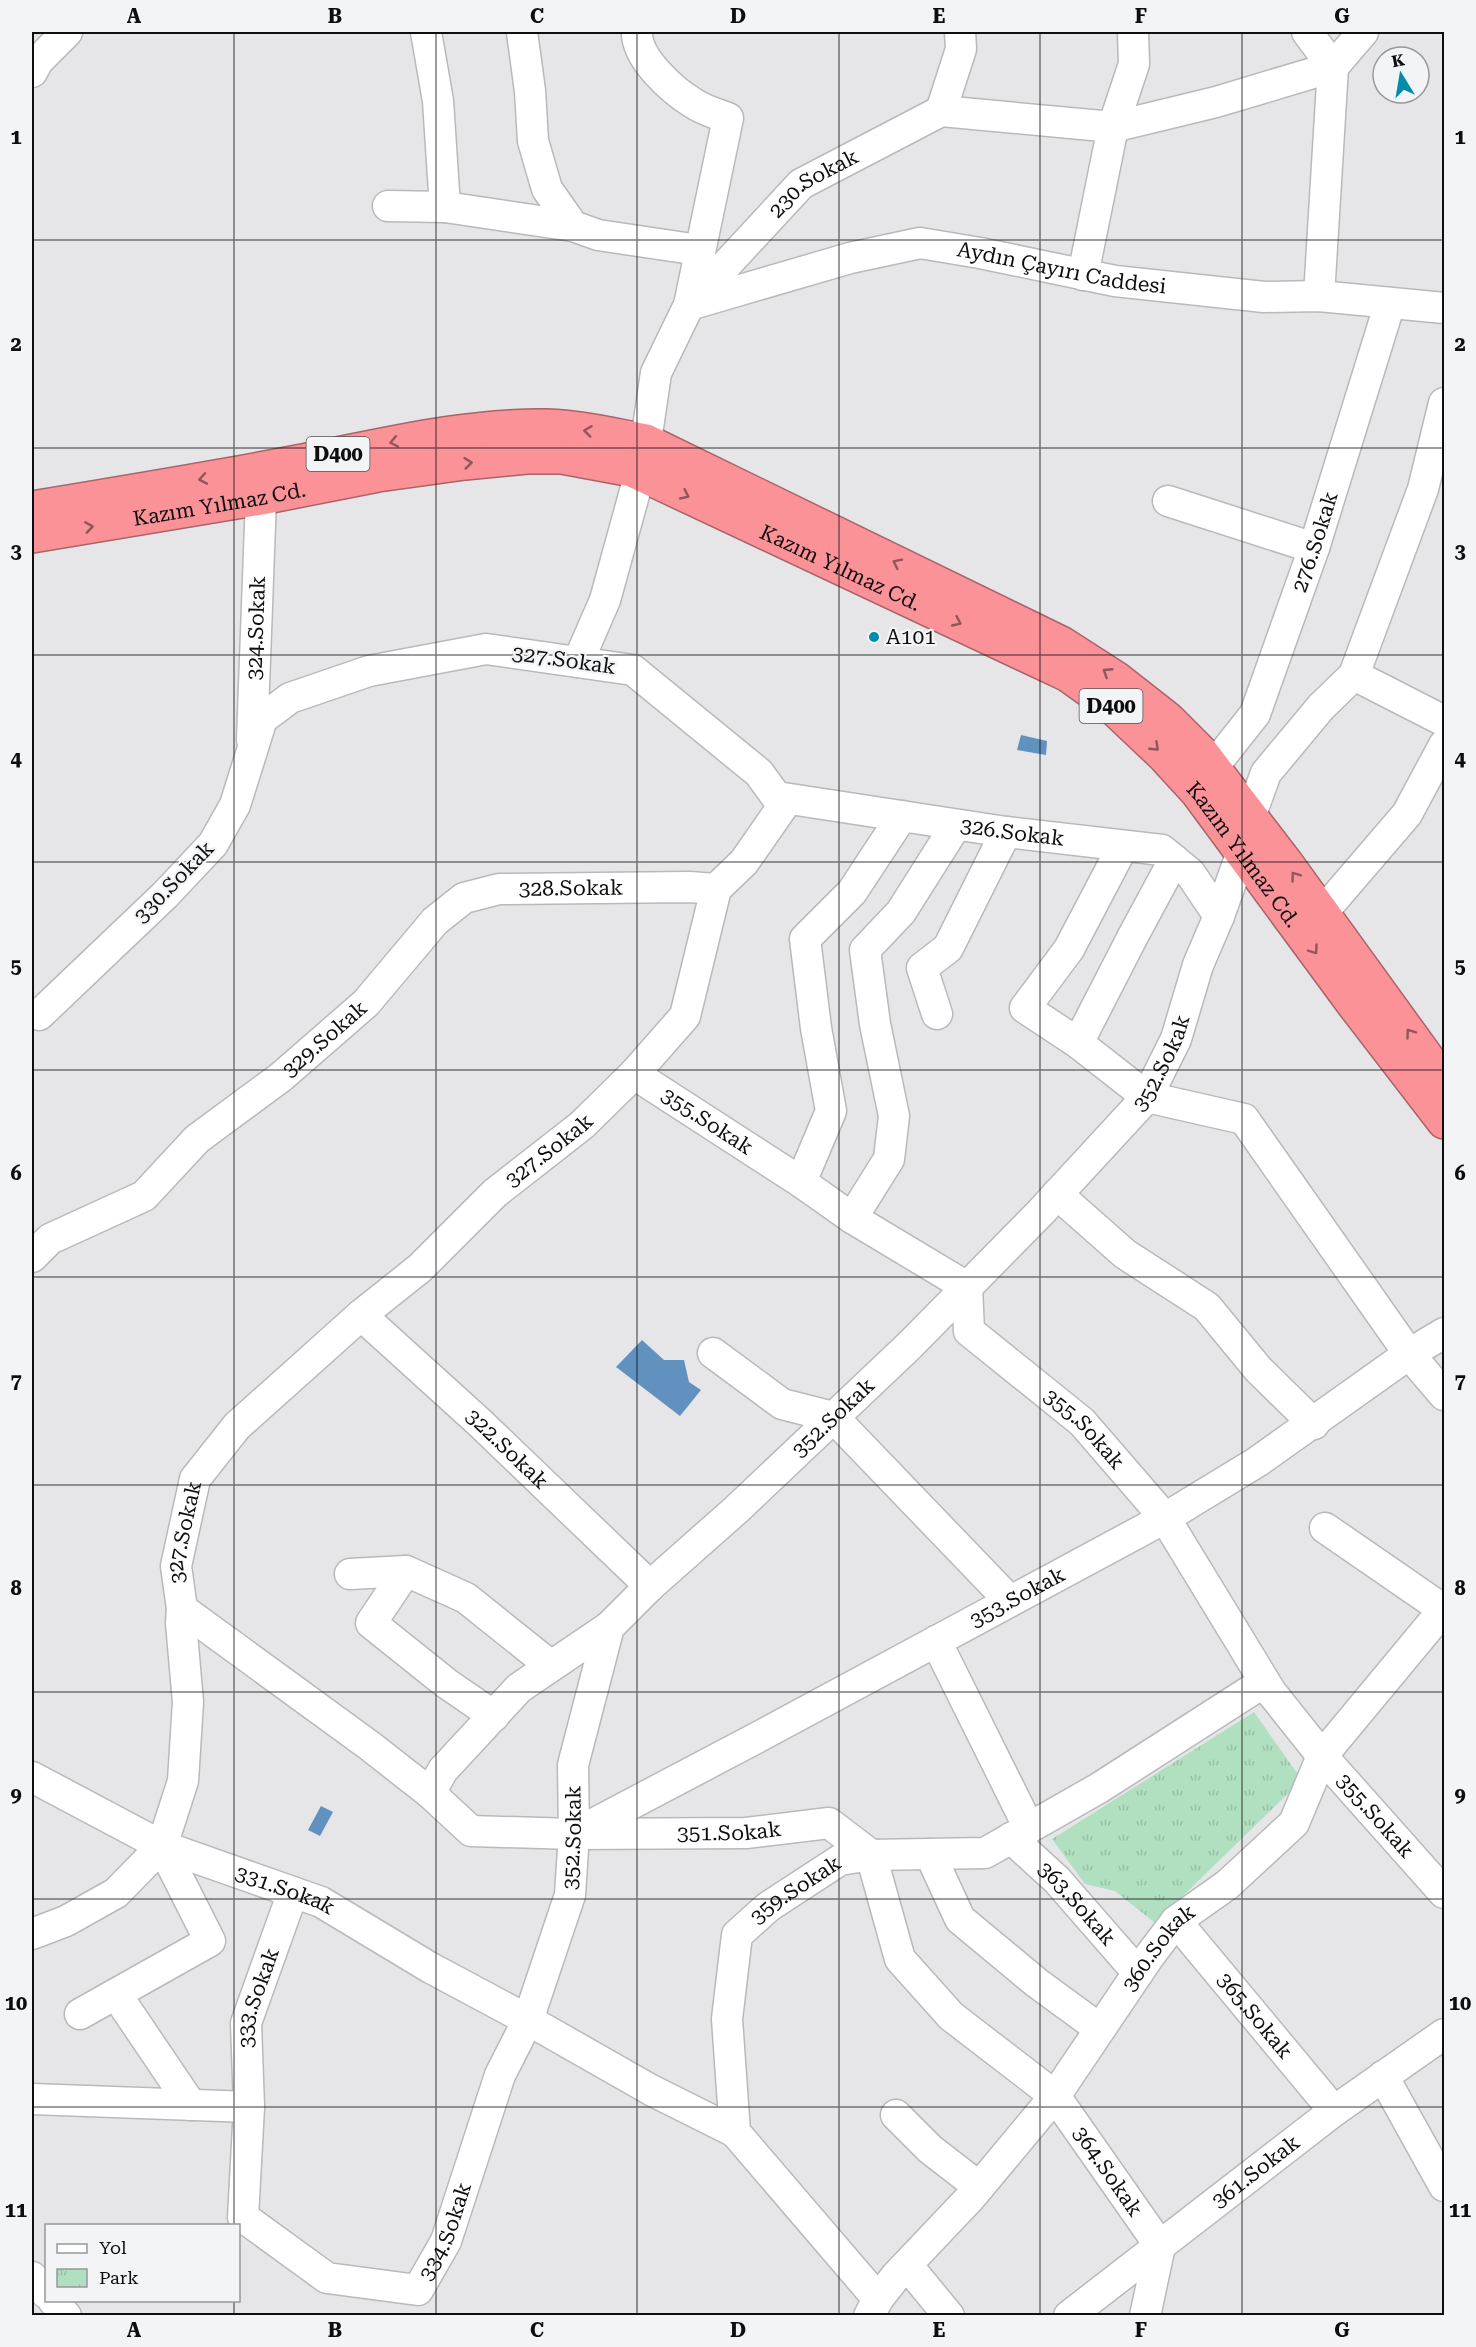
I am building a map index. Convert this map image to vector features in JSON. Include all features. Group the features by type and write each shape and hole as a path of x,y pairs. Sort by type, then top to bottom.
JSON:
{"highway":[{"name":"Kazım Yılmaz Cd.","path":"32,508 286,464 425,436 509,427 549,426 646,441 1061,643 1117,679 1168,719 1213,767 1444,1081"},
{"name":"Kazım Yılmaz Cd.","path":"32,536 261,498 378,475 527,457 562,457 640,473 1068,675 1110,705 1164,756 1197,792 1444,1122"}],"street":[{"path":"32,72 38,60 67,32"},
{"path":"426,32 438,101 445,207"},
{"path":"522,32 530,91 533,141 547,189 573,226"},
{"path":"637,32 637,40 655,72 693,104 728,118 689,305"},
{"path":"960,32 961,49 941,111 1113,127 1216,102 1333,67 1362,32"},
{"path":"1083,275 1113,127 1134,64 1133,32"},
{"path":"1307,32 1333,67 1319,296"},
{"name":"230.Sokak","path":"646,441 656,373 689,305 801,184 941,111"},
{"path":"388,206 445,207 573,226 598,236 699,250"},
{"name":"Aydın Çayırı Caddesi","path":"689,305 850,258 920,243 1115,281 1264,297 1319,296 1444,308"},
{"name":"276.Sokak","path":"1213,767 1255,714 1314,548 1390,303"},
{"path":"1250,817 1266,773 1321,706 1354,675 1423,489 1439,453 1444,403"},
{"path":"578,662 605,600 640,473"},
{"name":"324.Sokak","path":"251,758 261,498"},
{"path":"1168,501 1314,548"},
{"name":"327.Sokak","path":"262,719 290,698 369,671 486,649 633,670 759,773 777,797"},
{"path":"1354,675 1444,721"},
{"name":"330.Sokak","path":"39,1015 165,895 213,844 235,805 262,719"},
{"path":"1322,913 1407,814 1444,745"},
{"path":"716,889 744,862 783,806 777,797"},
{"name":"326.Sokak","path":"777,797 1006,832 1162,850 1190,873 1219,916"},
{"path":"801,1182 831,1112 816,1028 805,939 852,892 902,816"},
{"path":"852,1218 889,1159 894,1116 875,1024 865,950 901,912 956,825"},
{"path":"937,1014 922,968 948,948 1006,832"},
{"path":"1122,846 1070,949 1025,1008 1078,1043 1147,1097 1244,1119 1409,1354 1444,1395"},
{"name":"352.Sokak","path":"528,2020 570,1895 574,1834 573,1765 609,1627 650,1586 737,1509 834,1417 967,1287 1147,1097 1176,1039 1198,965 1242,852"},
{"path":"1078,1043 1132,936 1174,860"},
{"name":"328.Sokak","path":"435,921 464,898 499,889 677,887 716,889"},
{"name":"327.Sokak","path":"32,1934 66,1921 116,1893 162,1846 183,1782 188,1702 181,1623 182,1609 176,1566 195,1479 237,1426 361,1315 420,1268 495,1193 582,1125 634,1074 685,1016 716,889"},
{"name":"329.Sokak","path":"32,1257 50,1239 144,1196 197,1139 281,1077 366,1003 435,921"},
{"name":"355.Sokak","path":"634,1074 801,1182 852,1218 967,1287 969,1331 1082,1422 1165,1518 1264,1682 1322,1756 1444,1893"},
{"path":"1057,1194 1125,1254 1207,1307 1258,1369 1314,1424"},
{"name":"322.Sokak","path":"361,1315 479,1422 650,1586"},
{"name":"353.Sokak","path":"574,1834 1165,1518 1257,1462 1314,1424 1409,1354 1444,1333"},
{"path":"713,1353 782,1404 834,1417 1010,1601"},
{"path":"1325,1528 1444,1609"},
{"path":"406,1571 371,1623 446,1683 494,1716"},
{"path":"350,1574 406,1571 466,1598 551,1666"},
{"name":"351.Sokak","path":"182,1609 362,1740 430,1793 471,1831 574,1834 746,1833 830,1823 871,1855"},
{"name":"360.Sokak","path":"873,2307 907,2265 979,2187 1055,2096 1176,1921 1227,1886 1294,1823 1322,1756 1444,1609"},
{"path":"430,1793 442,1770 519,1688 609,1627"},
{"path":"936,1641 1020,1833"},
{"name":"359.Sokak","path":"735,2132 727,2019 736,1935 768,1908 840,1860 871,1855 985,1853 1099,1788 1264,1682"},
{"name":"331.Sokak","path":"32,1777 162,1846 321,1902 429,1967 651,2090 735,2132"},
{"name":"363.Sokak","path":"1020,1833 1058,1881 1138,1973"},
{"path":"80,2014 210,1941 162,1846"},
{"path":"930,1854 960,1919 1037,1983 1100,2029"},
{"name":"364.Sokak","path":"871,1855 900,1959 951,2016 1055,2096 1160,2246"},
{"name":"333.Sokak","path":"249,2107 246,2023 293,1892"},
{"name":"365.Sokak","path":"1176,1921 1334,2111"},
{"path":"116,1994 190,2105"},
{"name":"334.Sokak","path":"249,2107 243,2217 327,2278 418,2290 446,2241 500,2075 528,2020"},
{"name":"361.Sokak","path":"1069,2316 1334,2111 1444,2034"},
{"path":"1383,2076 1444,2186"},
{"path":"32,2099 249,2107"},
{"path":"896,2115 930,2149 979,2187"},
{"path":"735,2132 873,2307"},
{"path":"1145,2316 1160,2246"},
{"path":"907,2265 949,2316"},
{"path":"32,2277 45,2292"},
{"path":"54,2302 66,2316"}],"green space":[{"path":"1254,1712 1302,1780 1155,1923 1115,1891 1085,1884 1052,1839"}],"water":[{"path":"1021,735 1047,741 1046,755 1017,750"},
{"path":"642,1340 664,1360 684,1360 689,1382 701,1390 680,1416 616,1367"},
{"path":"321,1806 333,1812 320,1836 308,1830"}],"place":[{"name":"A101","path":"874,637"}]}
